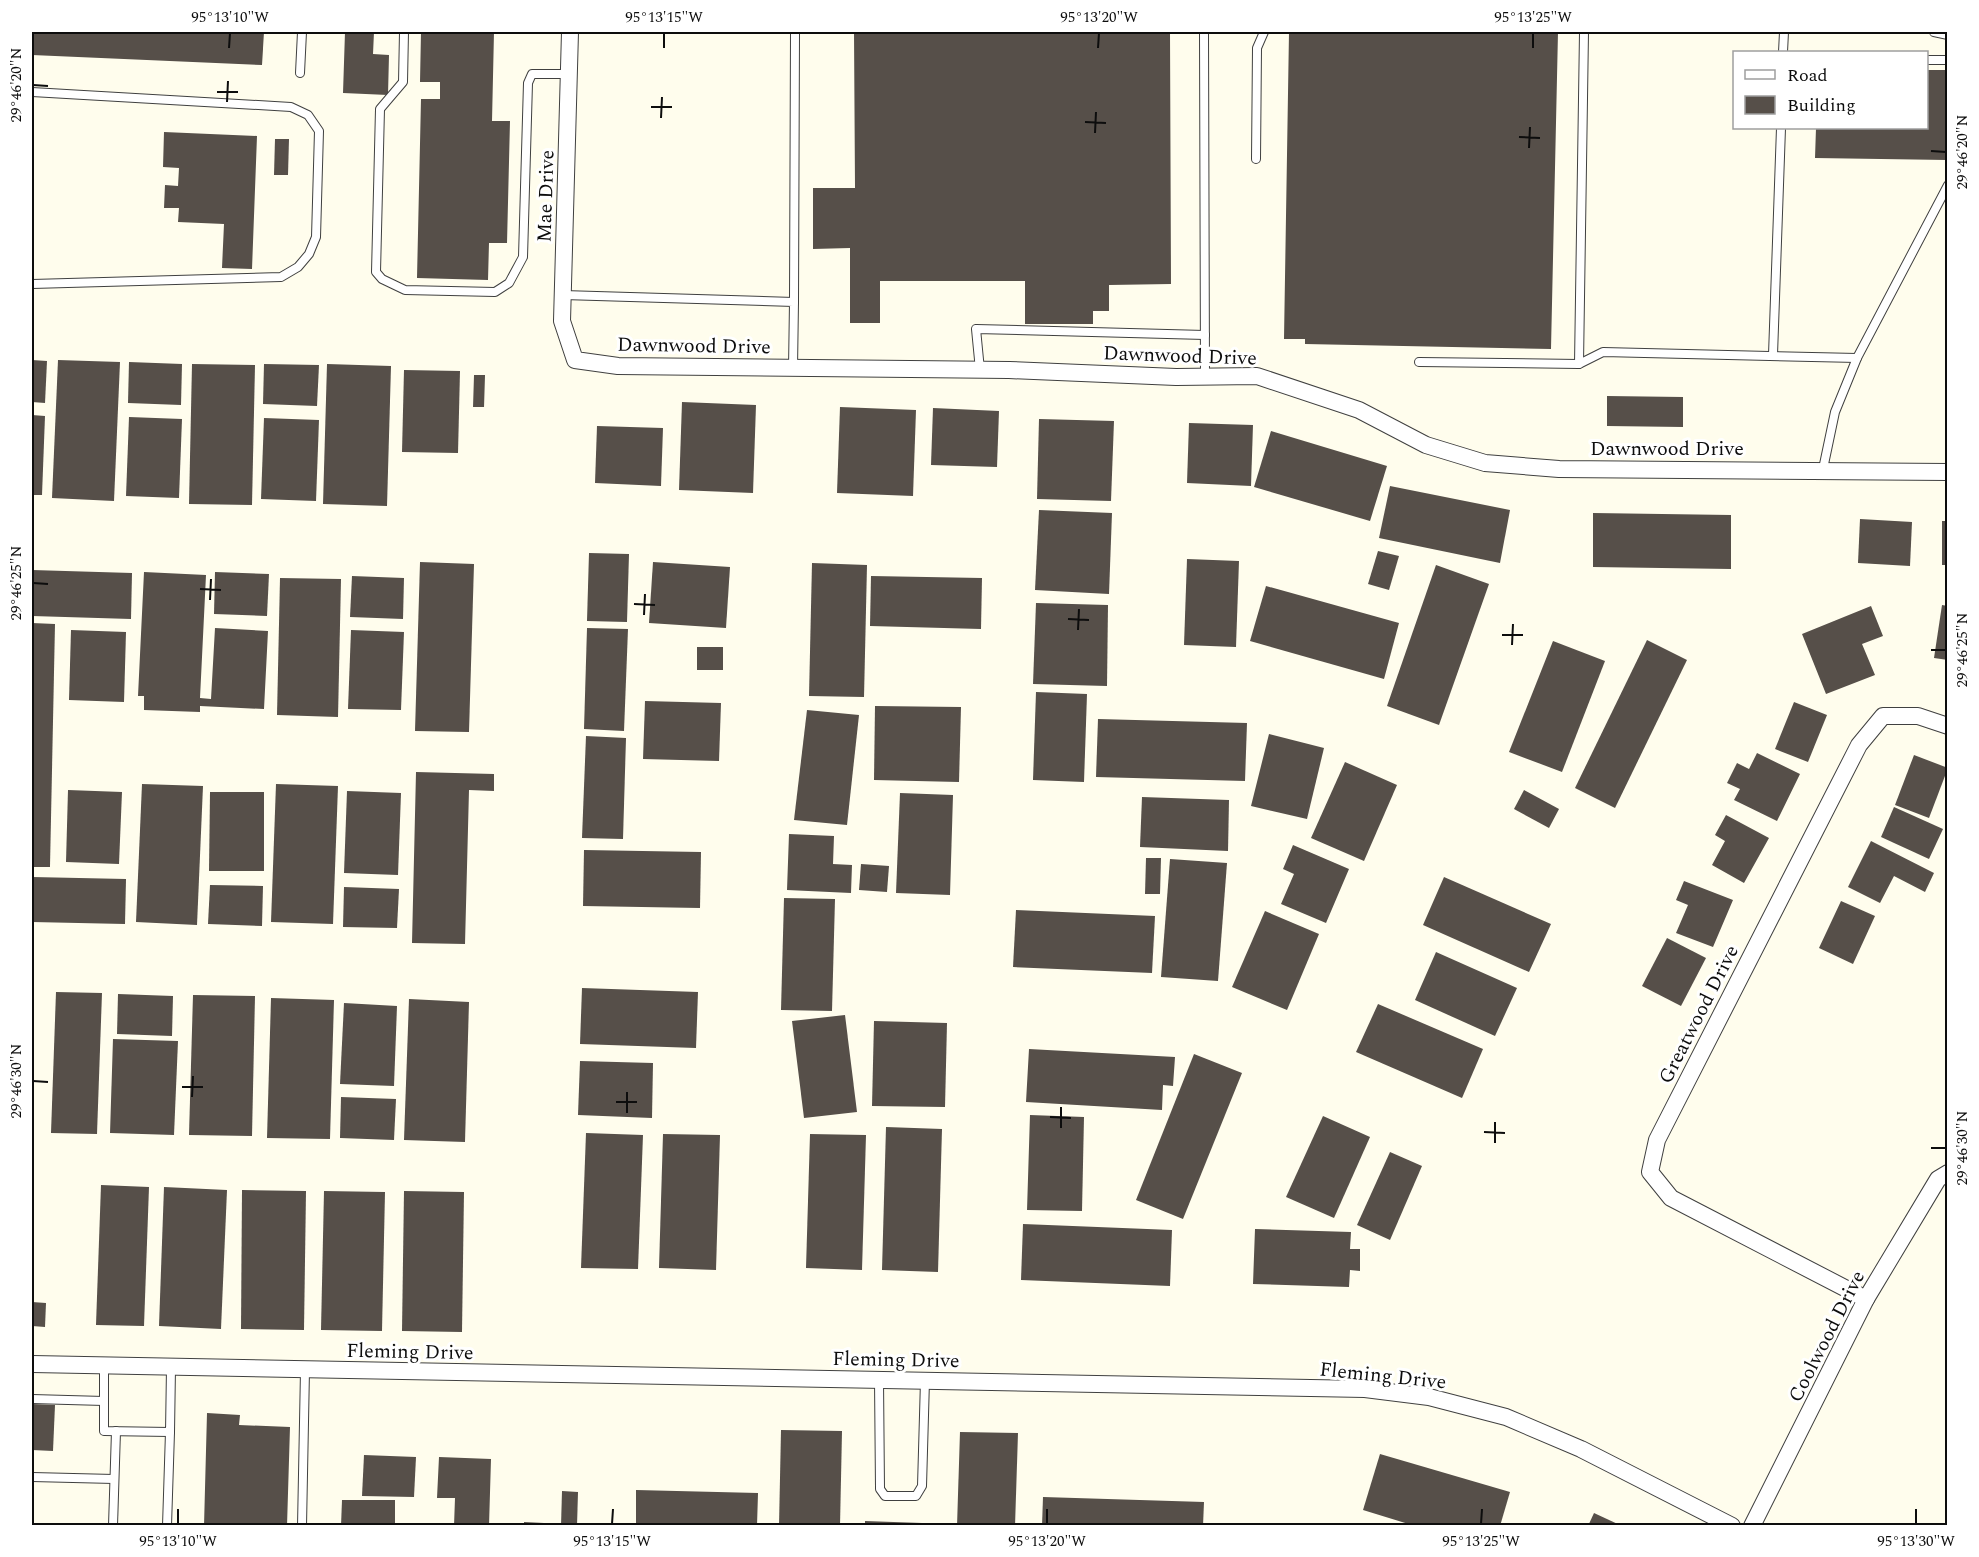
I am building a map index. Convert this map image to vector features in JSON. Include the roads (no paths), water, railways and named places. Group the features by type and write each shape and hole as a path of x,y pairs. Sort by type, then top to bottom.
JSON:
{"street":[{"name":"Mae Drive","path":"570,32 562,321 575,360"},
{"name":"Dawnwood Drive","path":"575,360 618,366 1257,376 1359,410 1426,445 1485,463 1559,469 1823,469 1947,472"},
{"name":"Greatwood Drive","path":"1866,1299 1671,1198 1650,1172 1657,1140 1858,745 1883,716 1918,717 1947,726"},
{"name":"Coolwood Drive","path":"1752,1526 1866,1299 1938,1179 1947,1173"},
{"name":"Fleming Drive","path":"32,1364 1365,1389 1429,1397 1506,1416 1581,1449 1732,1526"}],"lane":[{"path":"300,73 302,32"},
{"path":"404,32 403,82 380,109 376,272 382,279 405,290 495,292 509,283 523,257 528,83 532,74 537,72 569,74"},
{"path":"793,368 795,32"},
{"path":"1204,32 1205,376"},
{"path":"1256,159 1257,48 1264,32"},
{"path":"1579,364 1584,32"},
{"path":"1783,51 1784,32"},
{"path":"1934,32 1947,35"},
{"path":"1928,60 1947,60"},
{"path":"32,92 291,107 308,115 319,131 316,237 309,254 298,267 281,277 32,284"},
{"path":"1773,355 1781,129"},
{"path":"1823,469 1835,412 1857,358 1947,185"},
{"path":"563,295 794,302"},
{"path":"980,370 976,328 1205,335"},
{"path":"1419,362 1579,364 1604,352 1857,358"},
{"path":"104,1366 104,1431 170,1432"},
{"path":"167,1526 171,1368"},
{"path":"302,1526 305,1370"},
{"path":"879,1380 879,1489 885,1496 916,1496 922,1486 925,1380"},
{"path":"32,1399 104,1401"},
{"path":"113,1526 116,1431"},
{"path":"32,1477 114,1479"}]}
